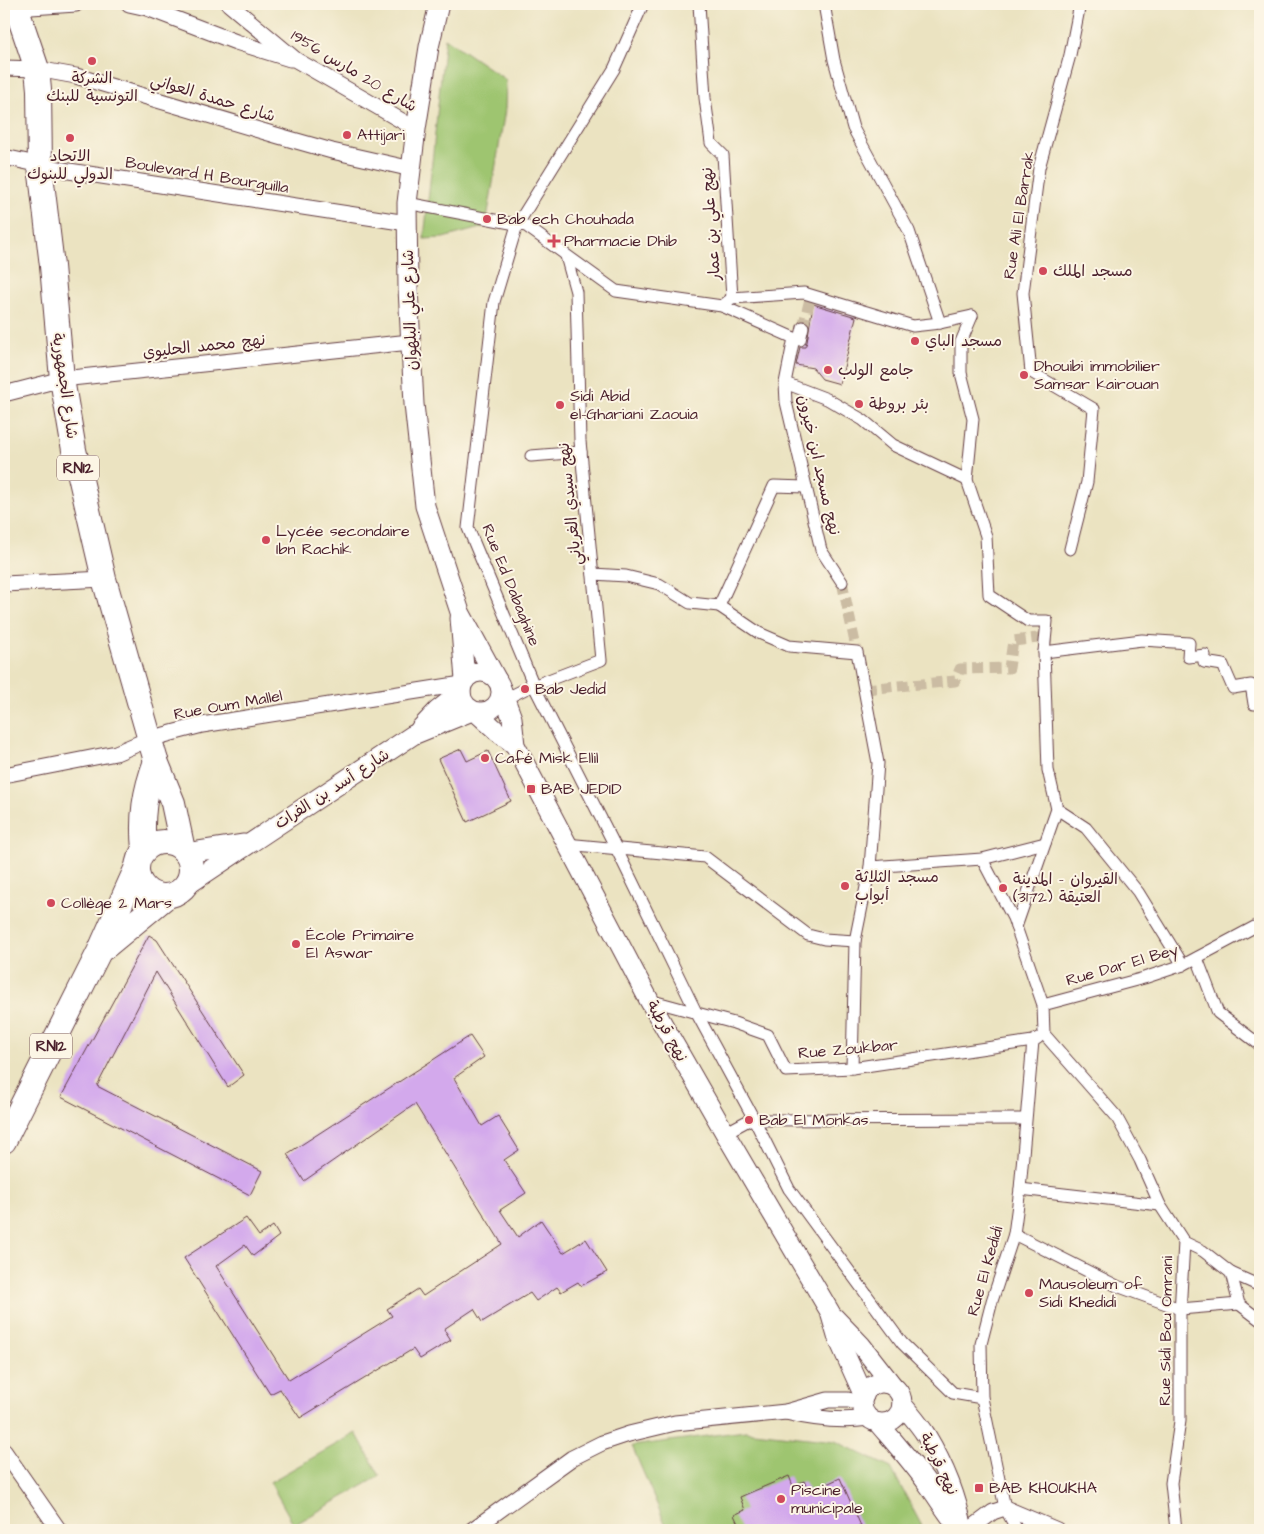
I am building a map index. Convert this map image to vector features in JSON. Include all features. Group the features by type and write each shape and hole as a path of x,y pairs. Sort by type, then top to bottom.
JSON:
{"main road":[{"name":"شارع الجمهورية","path":"15,6 37,69 40,166 52,266 62,379 74,450 104,579 156,762 173,803 185,852"},
{"path":"156,762 143,810 140,882 145,889 152,893 175,892"},
{"path":"159,842 168,842 176,845 185,852 191,867 190,875 175,892 99,952 140,859 159,842"},
{"name":"RN12","path":"4,1140 99,952"}],"street":[{"path":"15,6 76,4"},
{"path":"129,4 147,8 236,42 296,60"},
{"name":"شارع 20 مارس 1956","path":"229,4 296,60 416,129"},
{"name":"Rue Ed Dabaghine","path":"644,4 614,70 517,225 494,302 468,528 534,686 698,1014 789,1188 902,1343 954,1393 982,1398"},
{"name":"نهج علي بن عمار","path":"699,4 705,98 711,143 723,155 732,298"},
{"path":"824,4 834,60 853,128 909,231 940,323"},
{"name":"Rue Ali El Barrak","path":"1070,549 1087,482 1094,409 1031,372 1023,293 1039,168 1070,55 1080,4"},
{"name":"شارع علي البلهوان","path":"436,5 416,129 407,203 410,342 414,404 425,506 460,612"},
{"name":"شارع حمدة العواني","path":"4,68 37,69 76,76 332,151 412,169"},
{"name":"Boulevard H Bourguilla","path":"4,157 40,166 407,223"},
{"path":"407,203 526,226 616,291 722,306 800,340 803,327"},
{"name":"نهج سيدي الغرياني","path":"534,686 601,660 581,452 576,292 566,256"},
{"path":"722,306 732,298 804,293 913,326 940,323 972,316 961,342 961,373 973,419 968,480 986,536 988,595 1028,621 1047,621 1044,652 1048,770 1057,809 1016,927"},
{"name":"نهج مسجد ابن خيرون","path":"794,338 785,383 786,402 821,550 842,582"},
{"name":"نهج محمد الحليوي","path":"4,394 62,379 410,342"},
{"path":"785,383 827,399 863,420 893,445 968,480"},
{"path":"531,456 581,452"},
{"path":"719,606 774,486 806,487"},
{"path":"593,574 626,576 659,584 690,603 719,606 759,634 789,646 857,652 878,763 870,867 855,941 852,1068"},
{"path":"4,584 104,579"},
{"path":"460,612 462,700 466,706 515,745"},
{"path":"460,612 501,689 512,718 515,745"},
{"path":"1044,652 1142,640 1189,643 1188,657 1205,655 1204,662 1223,665 1233,688 1251,686 1254,704 1260,704"},
{"path":"478,672 492,675 501,689 498,703 492,709 485,712 475,712 413,735 463,685 470,675 478,672"},
{"name":"Rue Oum Mallel","path":"4,774 116,753 149,739 202,725 463,685"},
{"path":"501,689 534,686"},
{"name":"شارع أسد بن الفرات","path":"175,892 413,735"},
{"name":"نهج قرطبة","path":"515,745 650,1000 724,1133 830,1312 868,1410 907,1455 948,1515 962,1530"},
{"path":"1057,809 1086,828 1138,892 1183,965"},
{"path":"185,852 250,843"},
{"path":"870,867 982,859 1046,843"},
{"path":"566,844 705,857 808,935 824,939 855,941"},
{"path":"982,859 1013,918 1043,1004 1044,1034"},
{"name":"Rue Dar El Bey","path":"1043,1004 1144,978 1183,965 1260,924"},
{"path":"1196,958 1218,1013 1260,1046"},
{"name":"Rue Zoukbar","path":"650,1000 734,1023 768,1035 786,1071 852,1068 1033,1041 1044,1034"},
{"name":"Rue Sidi Bou Omrani","path":"1044,1034 1116,1116 1140,1160 1160,1205 1184,1242 1180,1309 1180,1422 1171,1483 1176,1530"},
{"name":"Rue El Kedidi","path":"1017,1530 1005,1508 982,1398 981,1344 992,1301 1014,1234 1020,1189 1033,1041"},
{"path":"724,1133 749,1120 1025,1119"},
{"path":"1020,1189 1160,1205"},
{"path":"1014,1234 1117,1286 1180,1309 1239,1304"},
{"path":"1184,1242 1203,1251 1231,1273 1260,1286"},
{"path":"1231,1273 1239,1304 1260,1320"},
{"name":"نهج قرطبة","path":"830,1312 861,1345 893,1386"},
{"path":"472,1530 572,1458 602,1443 629,1434 675,1423 786,1412 828,1400 848,1400 868,1410 892,1421 901,1411 902,1404 898,1391 893,1386 886,1384 880,1384 867,1390 868,1410"},
{"name":"نهج قرطبة","path":"902,1404 926,1435 955,1494 962,1530"},
{"path":"786,1412 808,1418 839,1420 868,1410"},
{"path":"4,1451 59,1530"},
{"path":"969,1530 993,1512 1005,1508 1057,1530"}],"green space":[{"path":"445,38 506,80 505,110 487,219 484,227 443,238 424,239"},
{"name":"Piscine municipale","path":"745,1431 835,1441 891,1468 924,1530 668,1530 632,1446"},
{"path":"356,1433 380,1476 294,1525 270,1482"}],"building":[{"path":"813,304 856,317 840,384 822,379 813,368 796,365 800,347 805,347 807,342"},
{"path":"461,749 467,761 488,751 511,801 467,822 438,759"},
{"path":"149,935 157,940 244,1075 228,1087 156,972 97,1086 262,1171 250,1195 61,1097"},
{"path":"470,1036 484,1057 454,1078 482,1126 498,1116 519,1150 504,1160 526,1193 500,1210 518,1237 541,1220 563,1253 586,1239 607,1272 581,1286 578,1282 561,1292 557,1287 536,1301 530,1293 482,1322 474,1309 444,1329 451,1340 420,1359 413,1349 300,1418 280,1389 270,1394 184,1258 246,1218 259,1236 273,1226 279,1236 253,1256 245,1245 216,1266 289,1380 392,1316 387,1309 418,1289 423,1296 502,1244 415,1104 304,1181 287,1154"},
{"path":"789,1476 793,1486 804,1481 809,1492 840,1478 861,1526 851,1530 741,1530 734,1515 745,1510 740,1497"}],"tunnel":[{"path":"803,327 811,295"},
{"path":"842,582 857,652"},
{"path":"865,689 955,681 960,669 1009,668 1013,641 1046,637"}],"place":[{"name":"الشركة التونسية للبنك","path":"92,61"},
{"name":"Attijari","path":"347,135"},
{"name":"الاتحاد الدولي للبنوك","path":"70,138"},
{"name":"Bab ech Chouhada","path":"487,219"},
{"name":"Pharmacie Dhib","path":"554,241"},
{"name":"مسجد الملك","path":"1043,271"},
{"name":"مسجد الباي","path":"915,341"},
{"name":"جامع الولب","path":"828,370"},
{"name":"Dhouibi immobilier Samsar kairouan","path":"1024,375"},
{"name":"بئر بروطة","path":"859,404"},
{"name":"Sidi Abid el-Ghariani Zaouia","path":"560,405"},
{"name":"Lycée secondaire Ibn Rachik","path":"266,540"},
{"name":"Bab Jedid","path":"525,689"},
{"name":"Café Misk Ellil","path":"485,758"},
{"name":"BAB JEDID","path":"531,789"},
{"name":"مسجد الثلاثة أبواب","path":"845,886"},
{"name":"القيروان - المدينة العتيقة (3172)","path":"1003,888"},
{"name":"Collège 2 Mars","path":"51,903"},
{"name":"École Primaire El Aswar","path":"296,944"},
{"name":"Bab El Monkas","path":"749,1120"},
{"name":"Mausoleum of Sidi Khedidi","path":"1029,1293"},
{"name":"BAB KHOUKHA","path":"979,1488"},
{"name":"Piscine municipale","path":"781,1499"}]}
